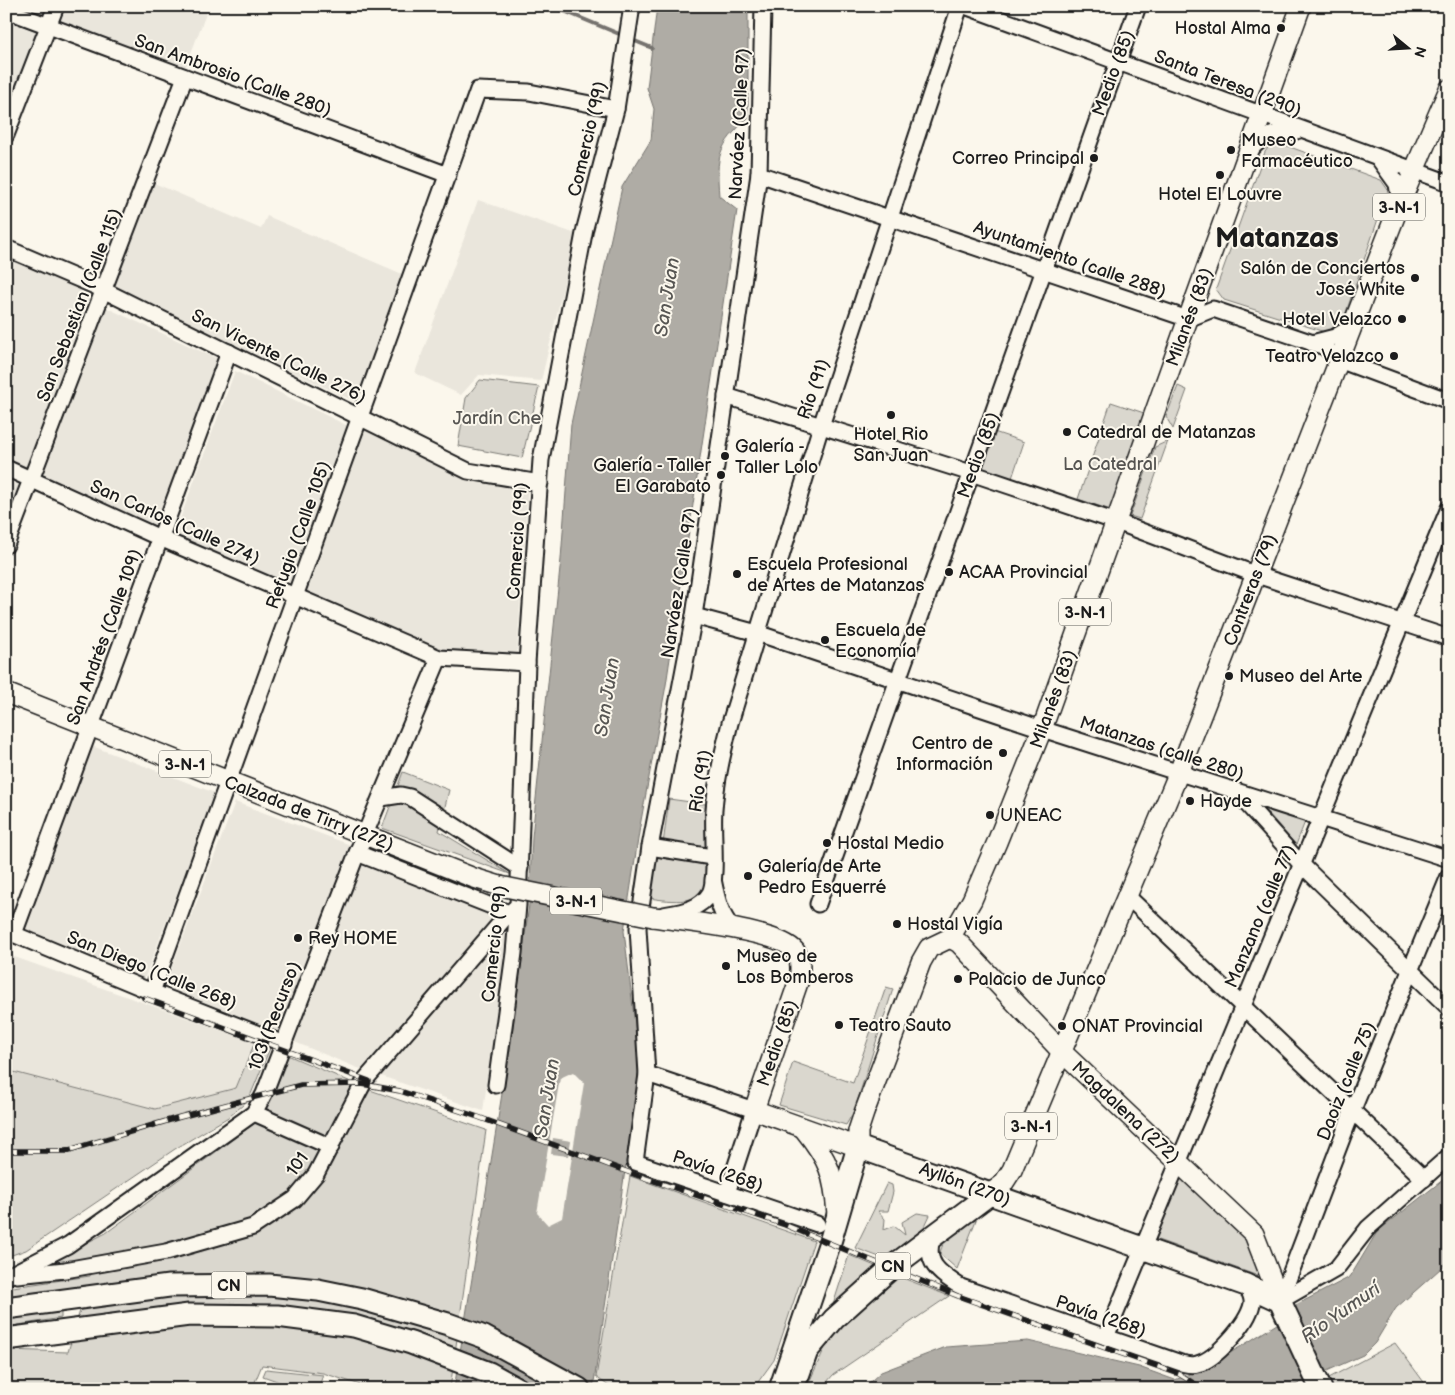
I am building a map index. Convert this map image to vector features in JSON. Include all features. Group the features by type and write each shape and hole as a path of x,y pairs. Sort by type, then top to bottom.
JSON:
{"highway":[{"name":"Ayllón (270)","path":"858,1147 1246,1285 1282,1304"},
{"path":"772,1389 783,1379 837,1217 858,1147"},
{"name":"CN","path":"794,1389 806,1351 834,1319 892,1267 991,1193"},
{"name":"CN","path":"6,1308 169,1286 269,1285 318,1290 448,1324 500,1346 579,1389"},
{"path":"1282,1304 1320,1386"},
{"name":"CN","path":"6,1339 189,1315 277,1316 354,1326 444,1355 489,1373 518,1389"}],"main road":[{"name":"Milanés (83)","path":"950,938 972,900 998,842 1042,729 1302,6"},
{"name":"Contreras (79)","path":"991,1193 1003,1184 1012,1170 1179,772 1399,206 1449,89"},
{"name":"Calzada de Tirry (272)","path":"6,693 474,878 500,886 653,916"},
{"name":"3-N-1","path":"653,916 733,929"},
{"name":"Medio (85)","path":"733,929 777,939 790,946 800,962 800,977 754,1110"},
{"path":"858,1147 858,1131 864,1113 921,962 929,948 950,938"},
{"name":"Magdalena (272)","path":"950,938 960,943 1062,1052 1254,1234 1282,1304"},
{"name":"Ayllón (270)","path":"754,1110 858,1147"},
{"path":"804,1129 828,1164 835,1190 837,1217"}],"street":[{"path":"6,135 56,6"},
{"name":"Comercio (99)","path":"496,1085 514,953 514,909 520,868 527,663 541,460 585,228 616,109 632,6"},
{"name":"Narváez (Calle 97)","path":"647,1074 638,928 650,846 694,616 759,174 763,6"},
{"name":"Río (91)","path":"733,929 724,919 713,878 714,806 722,755 757,633 821,426 960,6"},
{"name":"Santa Teresa (290)","path":"965,6 1449,183"},
{"name":"Medio (85)","path":"818,904 1138,6"},
{"name":"San Ambrosio (Calle 280)","path":"6,10 448,174"},
{"name":"San Sebastian (Calle 115)","path":"6,545 185,77"},
{"name":"Refugio (Calle 105)","path":"152,992 478,90 529,92 616,109"},
{"path":"1249,152 1255,144 1267,135 1301,130"},
{"path":"1378,158 1397,184 1400,192 1399,206"},
{"name":"Ayuntamiento (calle 288)","path":"759,174 1188,319"},
{"name":"San Vicente (Calle 276)","path":"6,248 104,292 229,352 468,471 540,483"},
{"path":"1203,279 1204,294 1214,308 1325,347 1339,360 1449,401"},
{"path":"1188,319 1214,308"},
{"path":"1312,342 1335,337 1352,327"},
{"name":"San Andrés (Calle 109)","path":"10,932 92,727 229,352"},
{"path":"726,396 971,473 1117,522 1257,575 1449,638"},
{"name":"San Carlos (Calle 274)","path":"6,468 33,478 160,538 439,658"},
{"name":"Manzano (calle 77)","path":"1106,1338 1449,508"},
{"name":"Matanzas (calle 280)","path":"694,616 757,633 1042,729 1449,859"},
{"path":"439,658 527,663"},
{"name":"103 (Recurso)","path":"254,1113 284,1044 357,853 439,658"},
{"path":"1235,790 1302,864 1449,1008"},
{"path":"381,798 401,795 410,797 520,868"},
{"path":"650,846 712,857"},
{"path":"357,853 514,909"},
{"name":"Daoiz (calle 75)","path":"1282,1304 1352,1112 1449,876"},
{"path":"653,916 696,906 710,893 713,878"},
{"path":"1127,896 1424,1179"},
{"name":"101","path":"7,1276 65,1270 166,1252 253,1227 294,1198 316,1174 331,1147 353,1098 365,1080 514,909"},
{"name":"San Diego (Calle 268)","path":"10,932 152,992 284,1044"},
{"name":"Ayllón (270)","path":"647,1074 754,1110"},
{"name":"Pavía (268)","path":"647,1074 635,1162 817,1224"},
{"path":"727,1194 754,1110"},
{"path":"7,1276 68,1245 254,1113 331,1147"},
{"path":"1282,1304 1336,1269 1368,1228 1449,1156"},
{"name":"Pavía (268)","path":"935,1233 930,1244 932,1260 942,1275 954,1282 1181,1364 1196,1365 1215,1355 1239,1327 1252,1304 1251,1294 1246,1285"}],"shaded area":[{"path":"62,6 209,6 183,74 54,27"},
{"path":"6,21 39,33 6,118"},
{"path":"154,183 261,229 267,216 407,276 360,404 113,287"},
{"path":"478,200 576,234 541,381 479,375 461,395 415,373"},
{"path":"6,255 99,293 29,473 6,464"},
{"path":"105,307 220,360 158,526 41,475"},
{"path":"235,371 350,427 291,586 174,535"},
{"path":"364,427 528,486 517,653 438,653 304,593"},
{"path":"6,480 20,486 6,522"},
{"path":"92,746 215,793 144,980 21,933"},
{"path":"235,802 348,844 357,861 510,921 483,1111 355,1067 164,988"},
{"path":"6,954 255,1042 236,1088 155,1109 6,1070"}],"green space":[{"path":"1279,143 1381,180 1388,190 1342,324 1328,333 1224,300 1216,289 1265,152 1270,145"},
{"name":"Jardín Che","path":"480,380 539,387 522,458 458,446 466,398"},
{"path":"1178,386 1187,390 1173,429 1166,417"},
{"name":"La Catedral","path":"1111,402 1147,414 1114,511 1078,499"},
{"path":"994,432 1024,442 1012,478 982,468"},
{"path":"1168,441 1140,519 1130,516 1155,447"},
{"path":"403,772 449,790 439,831 510,874 382,828"},
{"path":"669,799 712,805 708,851 663,844"},
{"path":"1262,806 1306,819 1296,845"},
{"path":"657,857 707,865 707,883 702,892 696,897 681,900 648,898"},
{"path":"886,987 893,989 854,1111 846,1125 779,1105 793,1062 853,1083"},
{"path":"255,1042 270,1048 251,1094 243,1105 230,1116 175,1149 26,1250 6,1257 6,1070 155,1109 236,1088"},
{"path":"285,1054 370,1090 486,1130 450,1389 373,1389 323,1373 262,1365 252,1389 6,1389 6,1350 68,1352 87,1286 6,1296 6,1288 90,1276 95,1260 39,1267 106,1233 259,1120"},
{"path":"630,1176 814,1241 774,1360 753,1389 613,1389 596,1377"},
{"path":"1180,1176 1248,1238 1261,1277 1155,1239 1154,1236"},
{"path":"887,1183 892,1185 893,1192 888,1211 878,1211 885,1219 884,1230 894,1226 905,1235 902,1222 917,1213 930,1215 924,1228 885,1259 855,1248"},
{"path":"976,1220 957,1269 940,1254 944,1242 964,1225"},
{"path":"849,1255 875,1266 833,1305"},
{"path":"900,1277 949,1296 833,1375 826,1383 825,1389 806,1389 827,1343 842,1325"},
{"path":"61,1312 61,1318 6,1327 6,1318"},
{"path":"1395,1343 1429,1389 1332,1389 1327,1379"},
{"path":"266,1369 323,1375 318,1389 299,1389 263,1376"}],"water":[{"name":"San Juan","path":"657,6 748,6 748,118 730,136 721,152 719,161 719,196 737,210 666,685 640,826 624,931 640,1068 593,1389 454,1389 513,1026 529,905 532,837 561,559 571,424 622,187 651,140 654,109 647,88"},
{"name":"Río Yumurí","path":"1449,1175 1449,1261 1396,1308 1375,1343 1363,1355 1286,1389 862,1389 881,1372 946,1347 1028,1341 1139,1367 1175,1380 1206,1366 1236,1349 1295,1313 1294,1306 1350,1277 1377,1232"}],"pier":[{"path":"573,1072 584,1083 562,1218 548,1225 537,1213 560,1078","holes":["553,1138 571,1141 568,1156 551,1154"]}],"waterway":[{"path":"552,6 624,36"},
{"path":"630,39 652,48"}],"railway":[{"path":"144,998 369,1081"},
{"path":"6,1151 66,1151 180,1117 301,1085 362,1084 400,1091 478,1117 639,1176 785,1225 958,1296 1179,1374 1203,1389"}],"place":[{"name":"Hostal Alma","path":"1281,28"},
{"name":"Museo Farmacéutico","path":"1231,150"},
{"name":"Correo Principal","path":"1094,158"},
{"name":"Hotel El Louvre","path":"1220,175"},
{"name":"Salón de Conciertos José White","path":"1415,278"},
{"name":"Hotel Velazco","path":"1402,319"},
{"name":"Teatro Velazco","path":"1394,356"},
{"name":"Hotel Rio San Juan","path":"891,415"},
{"name":"Catedral de Matanzas","path":"1067,432"},
{"name":"Galería - Taller Lolo","path":"725,456"},
{"name":"Galería - Taller El Garabato","path":"721,475"},
{"name":"ACAA Provincial","path":"949,572"},
{"name":"Escuela Profesional de Artes de Matanzas","path":"737,574"},
{"name":"Escuela de Economía","path":"825,640"},
{"name":"Museo del Arte","path":"1229,676"},
{"name":"Centro de Información","path":"1003,753"},
{"name":"Hayde","path":"1190,801"},
{"name":"UNEAC","path":"990,815"},
{"name":"Hostal Medio","path":"827,843"},
{"name":"Galería de Arte Pedro Esquerré","path":"748,876"},
{"name":"Hostal Vigía","path":"897,924"},
{"name":"Rey HOME","path":"298,938"},
{"name":"Museo de Los Bomberos","path":"726,966"},
{"name":"Palacio de Junco","path":"958,979"},
{"name":"Teatro Sauto","path":"839,1025"},
{"name":"ONAT Provincial","path":"1062,1026"}],"district":[{"name":"Matanzas","path":"1277,237"}]}
